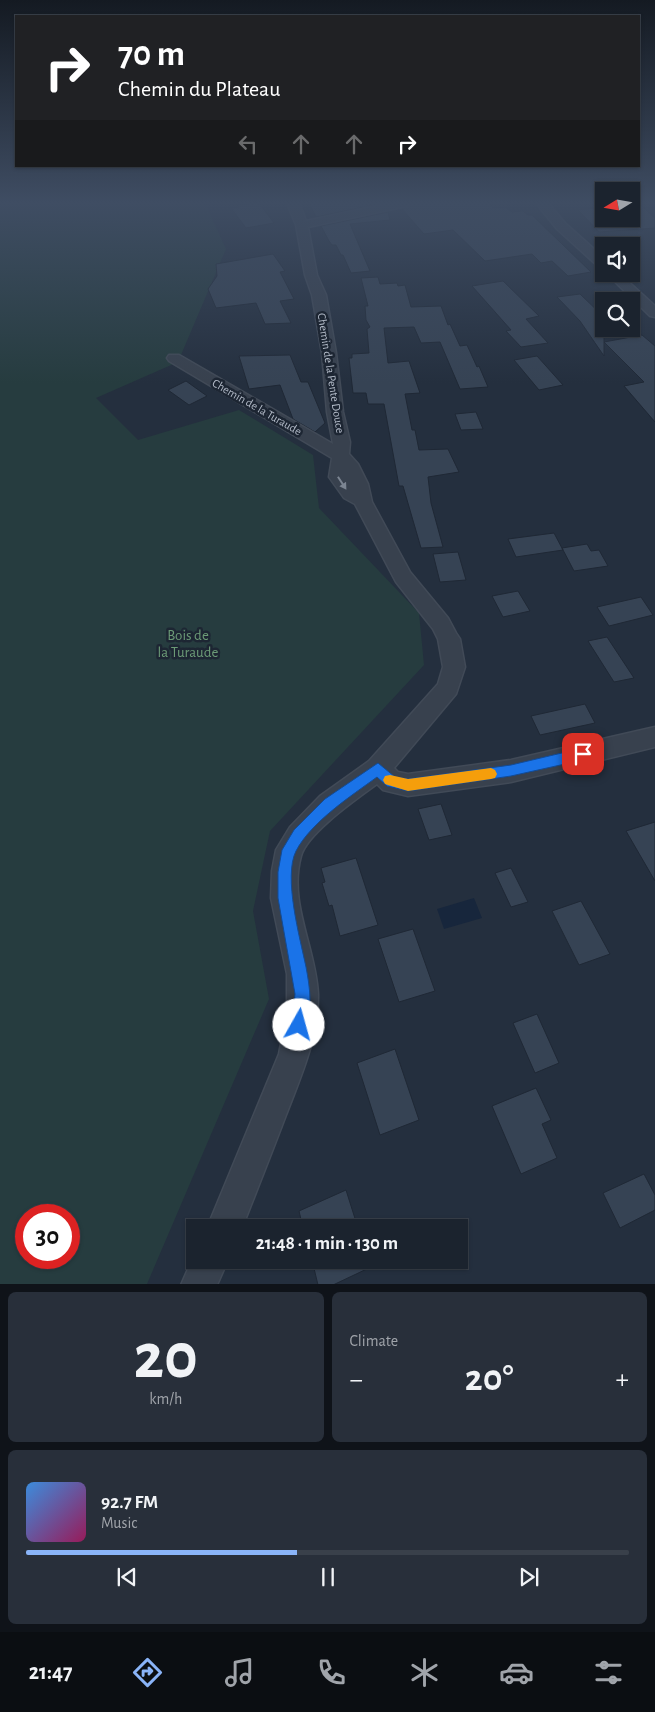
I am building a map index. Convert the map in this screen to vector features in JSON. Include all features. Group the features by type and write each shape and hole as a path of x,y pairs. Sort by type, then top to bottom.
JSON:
{"street":[{"name":"Chemin de la Pente Douce","path":"309,263 311,275 319,295 335,412 342,442 341,456"},
{"path":"622,282 655,313"},
{"name":"Chemin de la Turaude","path":"174,358 341,456"},
{"path":"228,1219 294,1054 302,1010 301,974 285,898 285,872 289,850 299,834 329,804 378,769 448,688 454,667 450,639 441,624 403,577 363,502 350,494 338,477 341,456"},
{"path":"378,769 392,782 408,785 511,771 655,737"},
{"path":"199,1284 206,1269"}],"green space":[{"name":"Bois de la Turaude","path":"0,263 220,263 178,362 96,398 138,440 239,410 313,455 319,508 419,613 424,665 270,831 253,911 269,999 147,1284 0,1284"}],"water":[{"path":"474,898 482,918 444,929 437,909"}],"building":[{"path":"279,263 285,271 280,272 294,299 280,301 291,323 265,324 256,303 216,308 208,289 217,276 216,264"},
{"path":"347,263 367,263 370,271 351,273"},
{"path":"554,263 582,263 591,272 568,276"},
{"path":"378,277 380,284 397,283 398,286 405,285 411,307 441,306 448,325 450,324 460,346 467,345 488,387 460,389 440,342 421,343 414,327 384,328 388,363 409,361 420,393 405,394 412,430 415,430 419,450 448,449 459,472 428,477 431,503 443,547 421,548 403,486 399,486 384,404 368,404 366,393 353,393 349,358 352,358 352,354 369,353 367,329 370,327 366,320 365,306 368,306 361,278"},
{"path":"503,281 539,316 526,319 548,343 521,347 506,331 511,330 472,286"},
{"path":"580,294 595,308 595,337 604,337 604,356 580,321 557,297"},
{"path":"642,335 655,346 655,422 624,386 644,382 604,342 640,337"},
{"path":"290,355 301,382 308,382 325,423 315,432 293,419 280,385 249,389 239,356"},
{"path":"537,356 563,385 539,390 514,360"},
{"path":"186,381 207,396 189,405 168,390"},
{"path":"476,412 483,429 461,430 455,414"},
{"path":"554,533 563,550 516,557 508,539"},
{"path":"587,544 591,551 599,550 608,566 574,571 562,548"},
{"path":"458,552 466,580 440,582 433,554"},
{"path":"518,591 530,611 503,617 492,596"},
{"path":"641,597 653,615 609,626 597,607"},
{"path":"607,637 634,678 614,682 588,641"},
{"path":"585,704 595,723 540,735 531,716"},
{"path":"441,804 452,835 429,840 418,809"},
{"path":"655,822 655,881 626,831"},
{"path":"356,858 378,925 340,936 332,905 329,906 322,883 325,882 321,868"},
{"path":"511,868 528,902 511,907 495,873"},
{"path":"581,901 610,954 579,965 552,911"},
{"path":"413,929 435,991 399,1002 378,939"},
{"path":"537,1014 559,1063 535,1073 513,1023"},
{"path":"395,1049 419,1120 380,1135 357,1063"},
{"path":"536,1088 551,1120 542,1124 557,1158 521,1174 492,1106"},
{"path":"644,1174 655,1195 655,1210 620,1228 603,1193"},
{"path":"346,1190 355,1219 301,1219 299,1211"},
{"path":"314,1269 367,1269 335,1284 318,1284"}],"slow traffic":[{"path":"390,780 408,785 491,774"}],"route":[{"path":"299,1025 303,994 301,974 285,898 285,872 289,850 299,834 329,804 378,769 392,782 408,785 511,771 583,754"}]}
